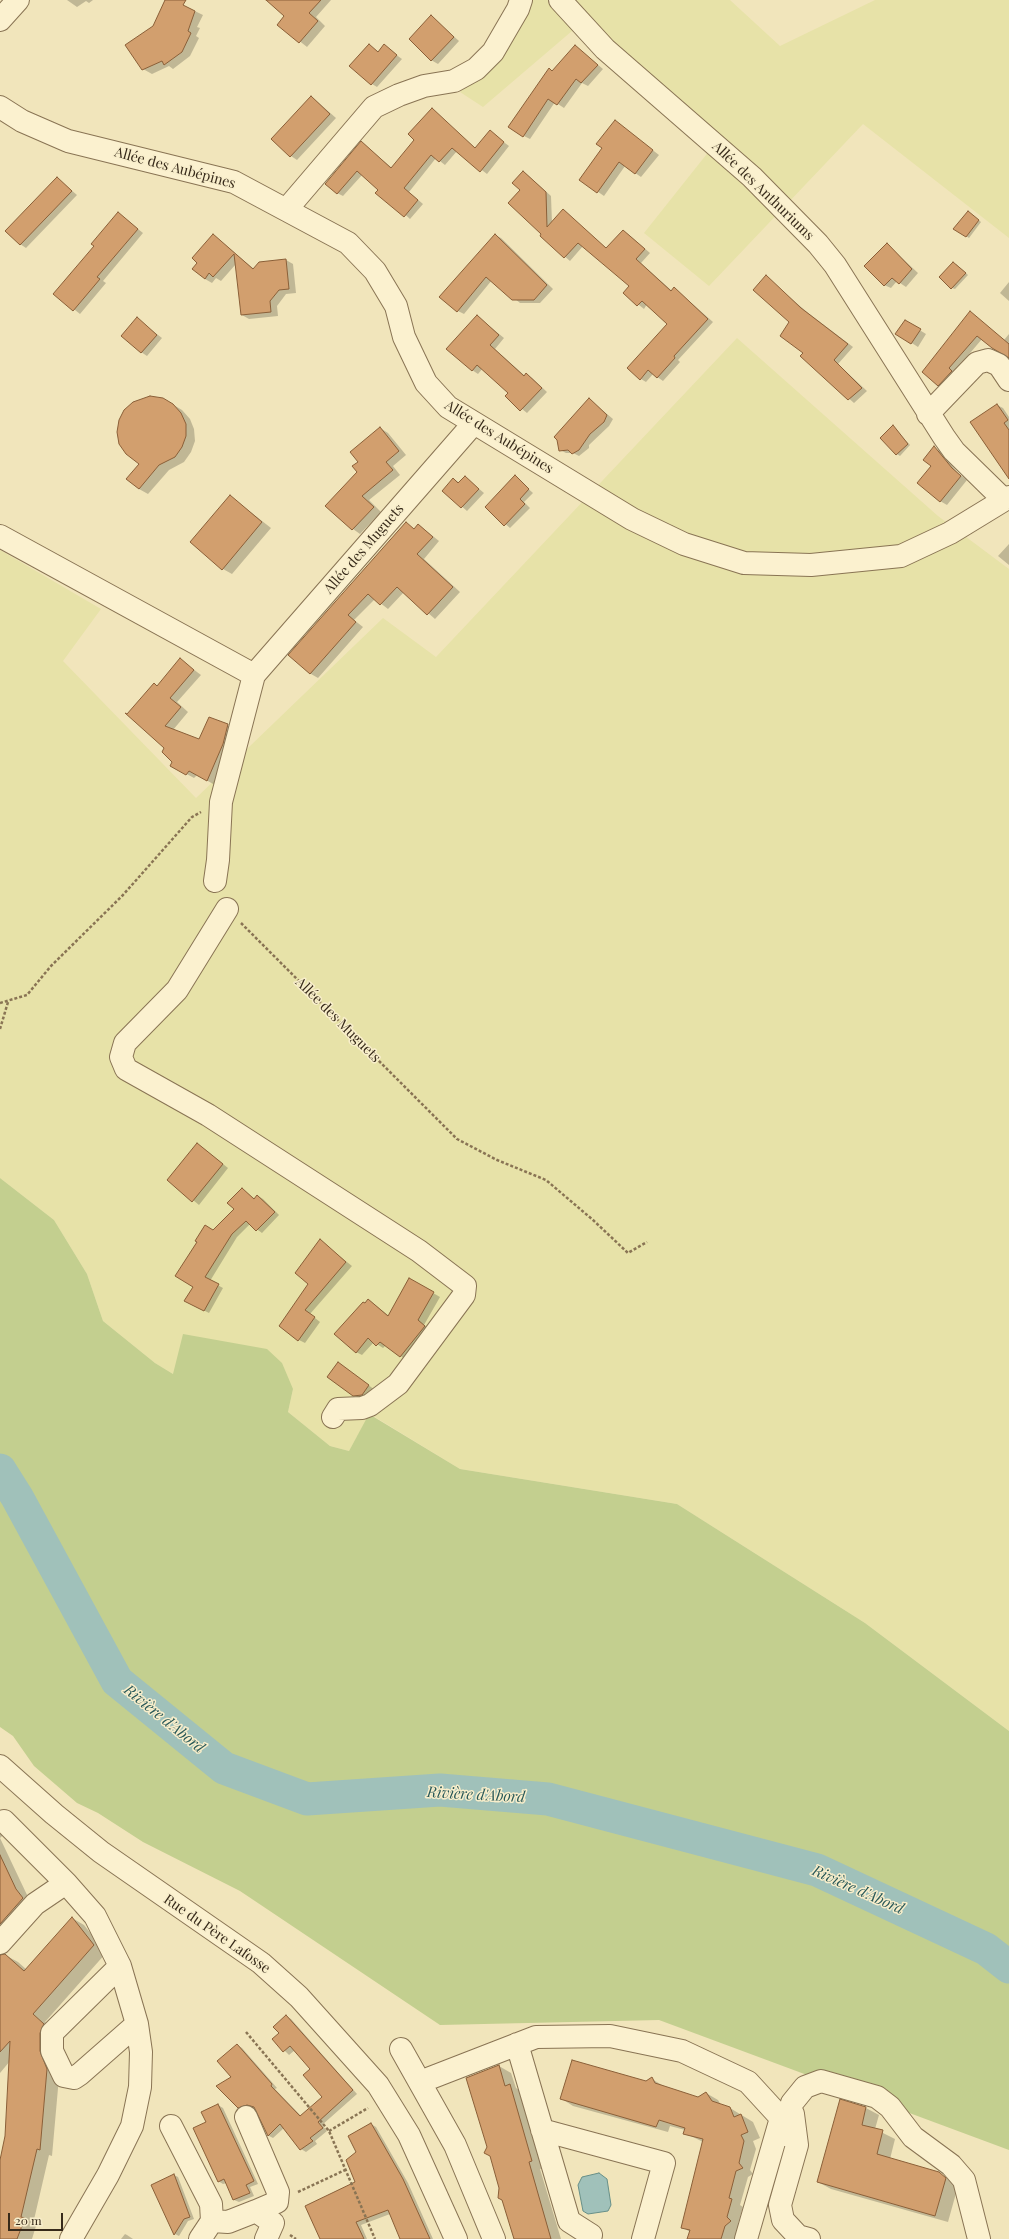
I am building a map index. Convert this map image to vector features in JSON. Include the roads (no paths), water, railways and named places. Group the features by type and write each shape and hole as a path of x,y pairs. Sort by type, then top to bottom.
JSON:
{"street":[{"path":"0,20 18,0"},
{"path":"286,210 374,107 399,95 424,86 454,81 476,70 493,52 518,9 521,0"},
{"name":"Allée des Anthuriums","path":"560,0 605,49 752,177 818,244 835,265 928,414 954,451 1006,498"},
{"name":"Allée des Aubépines","path":"0,107 22,121 68,141 234,182 348,243 375,271 396,306 404,337 426,383 448,407 632,519 684,544 744,563 811,564 901,556 950,534 1006,498"},
{"path":"928,414 977,363 988,360 999,365 1009,380"},
{"name":"Allée des Muguets","path":"214,881 218,860 221,802 254,675 474,423"},
{"path":"0,536 254,675"},
{"path":"227,909 177,990 125,1043 121,1058 126,1069 208,1115 419,1251 465,1286 464,1295 398,1384 370,1405 362,1408 338,1408 333,1417"},
{"name":"Rue du Père Lafosse","path":"0,1766 54,1814 101,1852 261,1963 299,1997 378,2084 409,2136 456,2239"},
{"path":"4,1822 66,1883 95,1916 120,1966 138,2024 141,2052 140,2087 132,2126 108,2175 71,2239"},
{"path":"0,1943 35,1904 66,1883"},
{"path":"120,1966 52,2034 52,2051 64,2076 74,2078 80,2074 138,2024"},
{"path":"420,2082 536,2037 610,2036 682,2051 748,2082 781,2118 746,2239"},
{"path":"517,2044 569,2221 595,2238"},
{"path":"401,2049 454,2145 494,2239"},
{"path":"756,2239 792,2103 805,2087 821,2081 877,2097 890,2108 914,2137 951,2166 964,2180 979,2239"},
{"path":"792,2103 796,2145 780,2205 783,2220 798,2236 809,2239"},
{"path":"206,2230 277,2202 278,2192 246,2117"},
{"path":"171,2126 211,2204 206,2230"},
{"path":"542,2130 664,2163 643,2239"},
{"path":"256,2211 273,2223 266,2239"}],"water":[{"path":"599,2173 607,2179 611,2205 608,2211 588,2214 583,2211 578,2185 582,2177"}],"waterway":[{"name":"Rivière d'Abord","path":"0,1470 17,1497 117,1681 224,1768 307,1799 440,1790 548,1799 817,1870 986,1949 1009,1967"}]}
